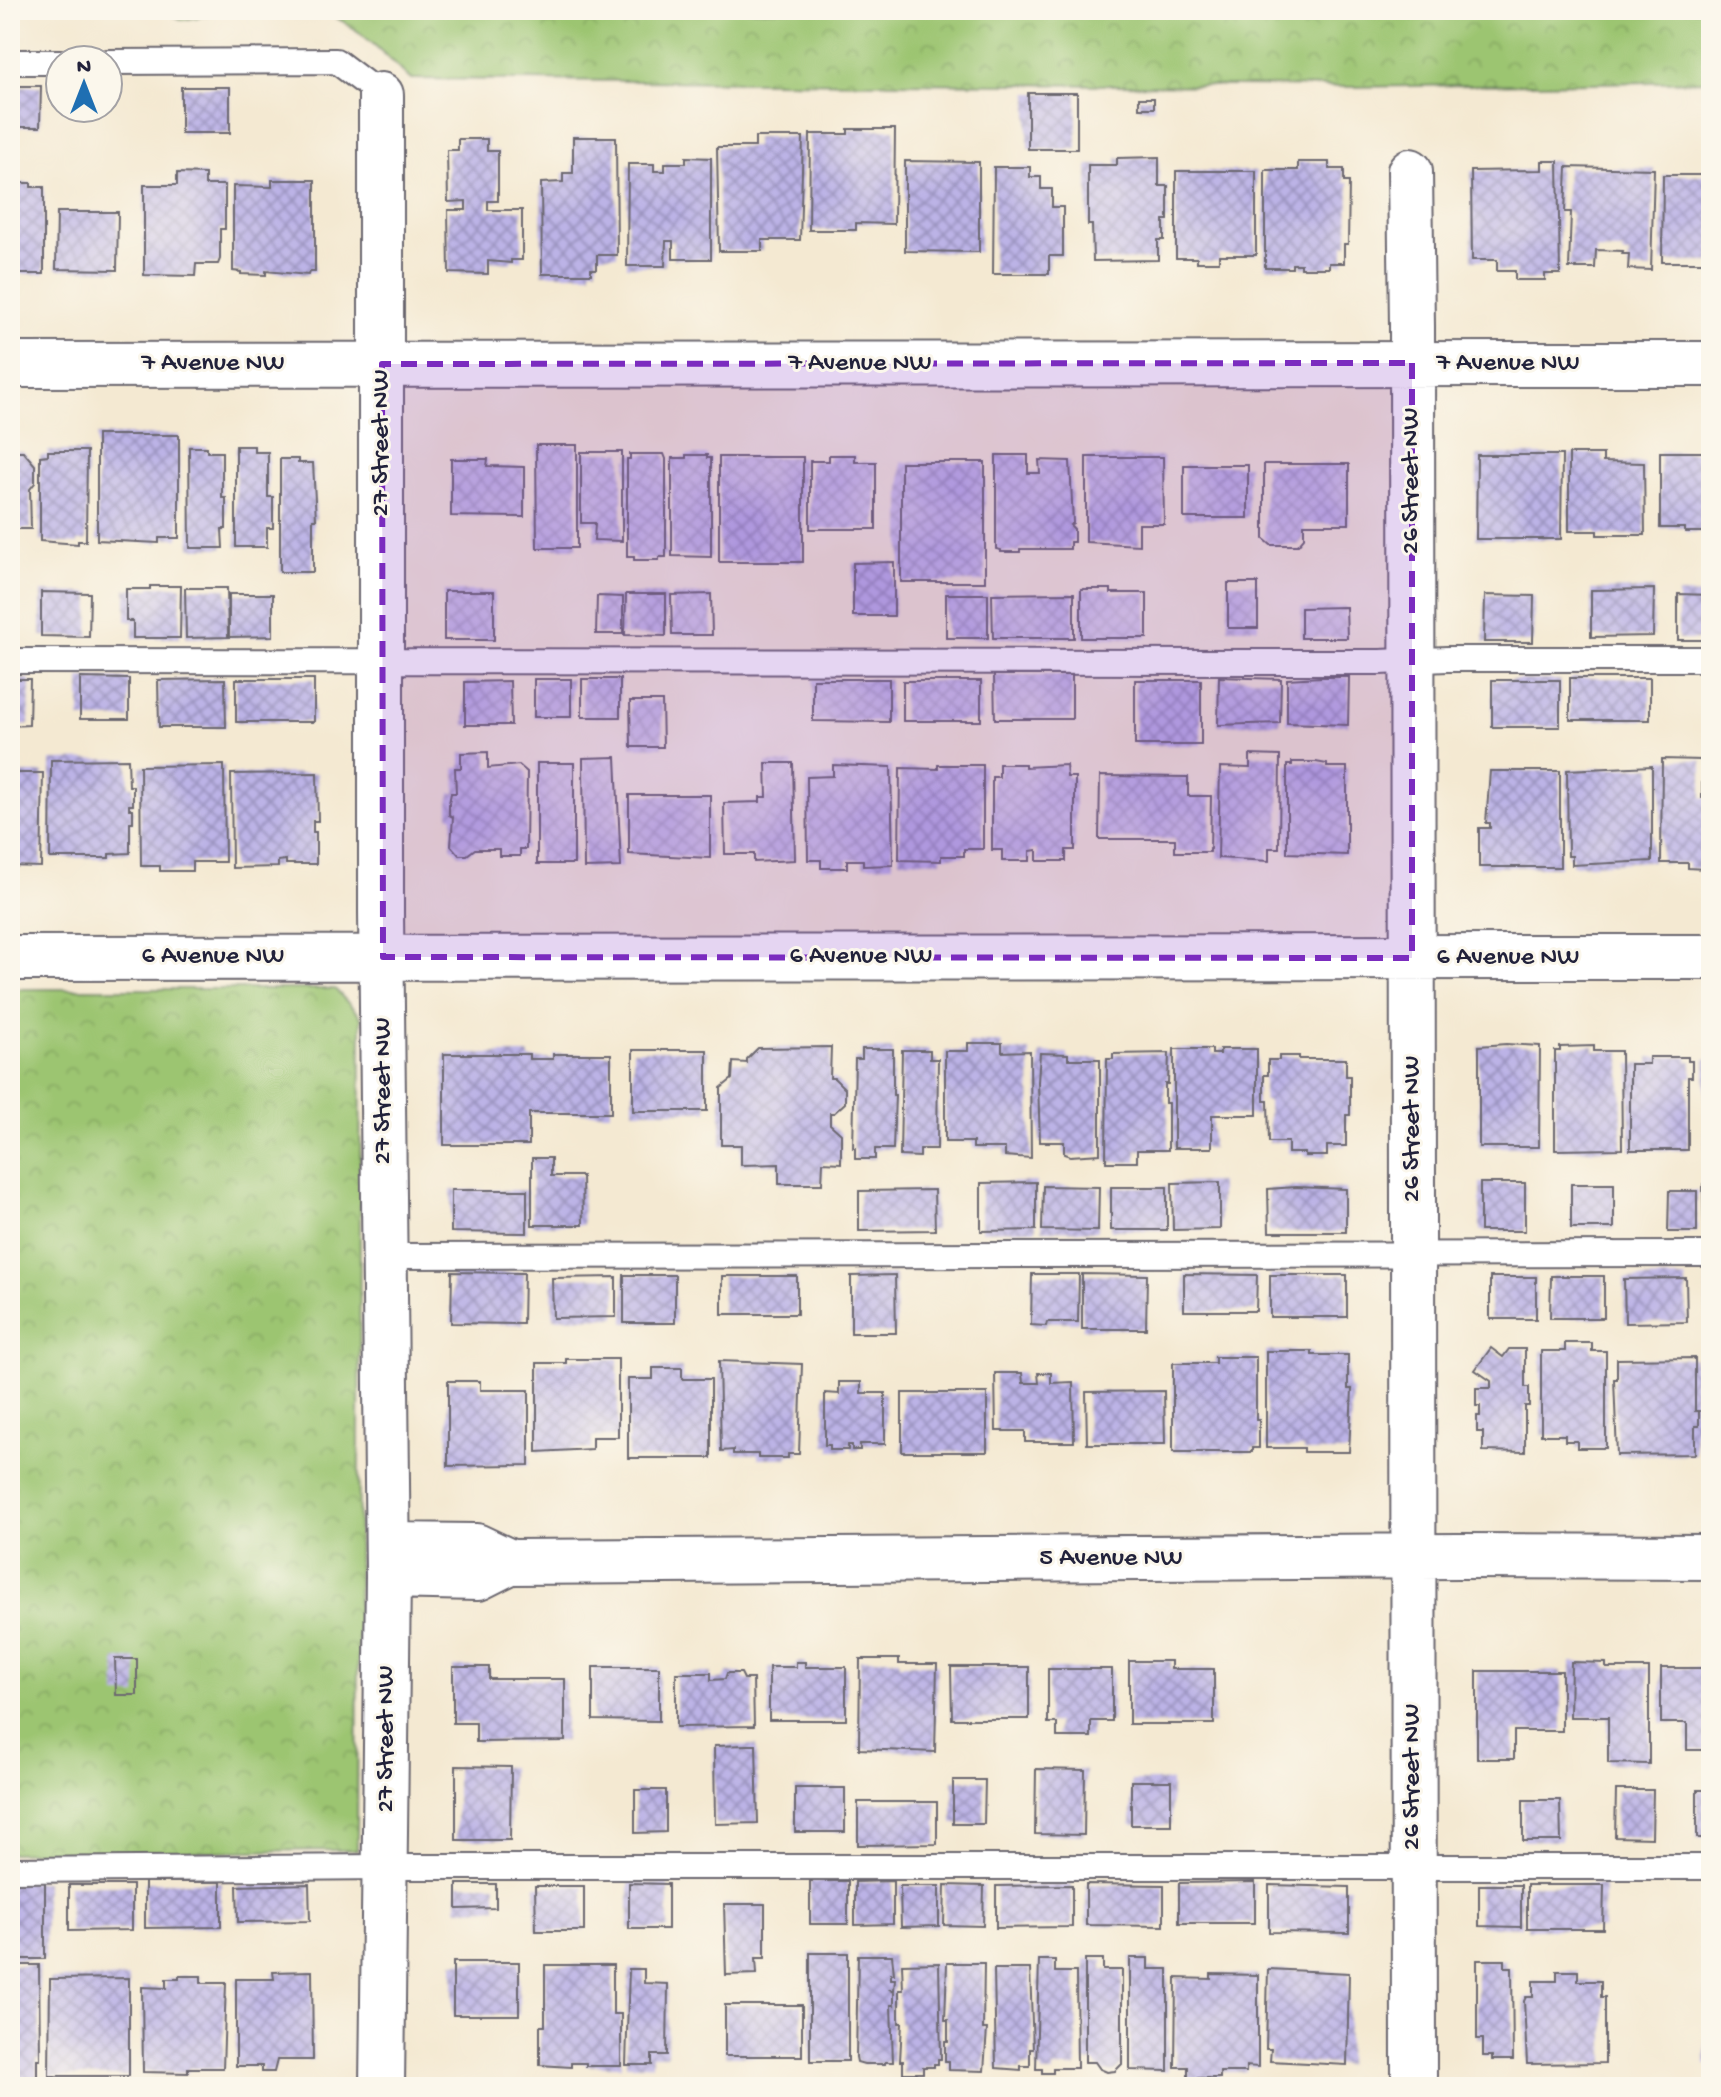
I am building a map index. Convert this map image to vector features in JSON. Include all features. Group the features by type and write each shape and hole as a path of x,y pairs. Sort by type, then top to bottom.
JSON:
{"street":[{"name":"27 Street NW","path":"381,95 388,1561 382,2087"},
{"name":"26 Street NW","path":"1410,171 1414,2087"},
{"name":"7 Avenue NW","path":"10,365 1711,364"},
{"name":"6 Avenue NW","path":"10,958 1711,957"},
{"name":"5 Avenue NW","path":"388,1561 478,1578 510,1562 1711,1557"}],"lane":[{"path":"124,62 336,61 381,95"},
{"path":"10,62 44,62"},
{"path":"10,661 1711,659"},
{"path":"385,1256 1711,1254"},
{"path":"10,1870 1711,1867"}],"highlighted area":[{"path":"1412,363 1412,958 383,957 382,364"}],"green space":[{"path":"162,10 233,10 183,20"},
{"path":"311,10 1711,10 1711,81 1352,87 410,79 352,27 325,13"},
{"path":"10,989 335,989 361,1017 357,1850 10,1853"}],"building":[{"path":"10,86 41,86 40,127 10,127"},
{"path":"181,87 230,87 230,133 181,133"},
{"path":"1028,93 1077,93 1077,149 1028,149"},
{"path":"1139,98 1154,98 1154,108 1139,108"},
{"path":"848,129 895,129 894,224 856,223 856,230 809,230 810,134 848,134"},
{"path":"573,137 616,137 617,255 597,255 597,269 591,269 591,274 542,274 541,183 563,182 563,173 573,173"},
{"path":"755,137 803,137 800,240 762,240 762,251 719,251 717,147 755,147"},
{"path":"458,139 487,139 487,151 498,151 498,201 488,201 488,210 522,210 522,260 511,260 511,263 488,261 488,274 449,273 448,210 466,210 466,201 448,202 447,150 458,150"},
{"path":"686,157 711,158 711,259 673,259 673,241 666,241 665,266 627,266 628,164 654,164 654,171 665,171 665,163 686,163"},
{"path":"1159,157 1159,186 1168,186 1168,220 1164,220 1164,240 1158,240 1158,260 1093,261 1092,225 1088,225 1088,165 1117,165 1117,158"},
{"path":"905,161 979,162 979,252 905,251"},
{"path":"1542,161 1558,161 1560,274 1545,274 1545,280 1515,280 1515,271 1497,271 1497,260 1472,260 1471,171 1542,170"},
{"path":"1298,162 1329,162 1329,169 1344,169 1344,182 1349,182 1348,244 1344,244 1344,263 1329,263 1329,268 1301,268 1301,264 1292,264 1292,268 1265,268 1265,170 1298,170"},
{"path":"994,167 1030,167 1030,177 1041,177 1041,189 1052,189 1052,207 1063,207 1063,256 1049,256 1049,274 993,274"},
{"path":"1567,167 1654,169 1651,270 1628,269 1629,254 1622,254 1623,251 1596,250 1595,268 1569,268 1571,212 1565,212"},
{"path":"1176,171 1256,171 1256,255 1219,255 1219,262 1176,258"},
{"path":"177,173 205,174 205,185 225,185 225,229 220,229 220,259 218,264 196,264 195,276 144,275 144,185 177,185"},
{"path":"1663,175 1711,175 1711,262 1662,262"},
{"path":"272,180 315,180 315,272 308,275 266,271 266,275 241,274 233,271 233,186 272,187"},
{"path":"10,183 31,183 31,187 44,187 44,274 10,274"},
{"path":"57,212 118,212 117,270 56,269"},
{"path":"97,435 179,435 179,538 159,538 159,543 97,540"},
{"path":"536,445 577,445 577,548 537,548"},
{"path":"236,446 254,446 254,452 268,452 268,497 273,497 273,528 267,528 267,547 236,547"},
{"path":"189,447 207,447 207,452 222,452 222,498 226,498 223,548 190,548"},
{"path":"10,451 23,451 35,465 35,483 30,489 31,529 10,529"},
{"path":"48,451 87,451 86,541 78,541 78,544 40,541 40,456 48,455"},
{"path":"581,452 622,452 622,541 594,540 595,523 581,523"},
{"path":"1660,452 1711,452 1711,532 1660,528"},
{"path":"630,454 664,454 666,459 666,557 659,557 659,560 627,557 627,459 630,459"},
{"path":"1569,454 1603,454 1603,462 1644,463 1645,535 1597,535 1597,531 1569,531"},
{"path":"686,455 707,455 711,458 711,557 672,556 672,458 686,458"},
{"path":"829,455 855,455 855,462 876,462 876,529 810,529 810,461 829,461"},
{"path":"996,455 1028,455 1028,473 1040,473 1039,460 1070,461 1073,523 1070,525 1074,529 1074,542 1070,542 1070,549 1001,552 996,549"},
{"path":"1477,455 1562,455 1561,539 1476,539"},
{"path":"719,457 803,457 803,562 719,562"},
{"path":"1086,457 1163,457 1164,524 1139,524 1139,545 1086,542"},
{"path":"280,459 313,463 316,519 313,519 313,572 280,572"},
{"path":"451,459 488,459 487,466 524,467 524,517 451,516"},
{"path":"901,462 985,462 985,582 901,582"},
{"path":"1264,464 1349,464 1349,524 1304,524 1304,538 1298,545 1271,545 1264,539"},
{"path":"1184,465 1248,465 1248,518 1184,518"},
{"path":"894,562 894,616 853,616 853,563"},
{"path":"1228,583 1258,583 1258,628 1228,628"},
{"path":"150,586 181,586 180,638 133,638 133,621 126,621 126,589 150,589"},
{"path":"185,588 227,588 228,637 186,638"},
{"path":"1081,589 1147,593 1147,638 1081,638"},
{"path":"1654,589 1653,636 1591,637 1591,590"},
{"path":"444,591 494,591 494,640 444,640"},
{"path":"41,592 90,593 89,637 41,636"},
{"path":"1074,593 1074,638 993,638 992,594"},
{"path":"229,594 273,594 273,636 229,637"},
{"path":"626,594 666,594 666,636 625,635"},
{"path":"711,594 712,635 672,635 671,595"},
{"path":"946,594 988,594 988,638 946,638"},
{"path":"1678,594 1711,595 1711,640 1678,640"},
{"path":"1485,595 1534,596 1533,642 1484,642"},
{"path":"597,596 623,597 623,634 596,634"},
{"path":"1346,607 1347,638 1301,638 1301,608"},
{"path":"994,675 1072,675 1072,719 995,719"},
{"path":"1219,677 1281,679 1280,723 1218,725"},
{"path":"1349,677 1348,725 1287,723 1287,679"},
{"path":"80,678 129,679 129,719 80,719"},
{"path":"1570,678 1650,678 1650,720 1570,720"},
{"path":"10,679 30,679 29,725 10,726"},
{"path":"225,679 226,727 159,727 158,680"},
{"path":"236,679 314,679 314,722 236,722"},
{"path":"534,679 571,679 571,717 534,717"},
{"path":"582,679 620,679 620,717 582,717"},
{"path":"813,679 889,679 889,722 813,721"},
{"path":"1135,680 1201,680 1201,745 1135,745"},
{"path":"1492,680 1560,680 1560,727 1492,727"},
{"path":"510,681 511,725 465,725 465,682"},
{"path":"903,681 981,681 981,721 903,721"},
{"path":"1706,683 1711,683 1711,733 1706,733"},
{"path":"630,701 662,701 663,747 631,747"},
{"path":"488,752 488,768 519,765 527,772 526,849 520,849 520,856 499,856 499,849 475,849 467,855 459,855 451,846 453,817 449,815 449,803 451,793 456,793 455,768 461,768 461,753"},
{"path":"1250,755 1280,756 1279,848 1269,848 1269,861 1218,858 1220,767 1250,768"},
{"path":"616,757 621,867 584,868 583,758"},
{"path":"128,759 129,786 133,786 133,805 129,805 129,809 133,809 130,853 109,854 109,858 50,858 51,760"},
{"path":"1662,759 1702,760 1702,798 1711,798 1711,862 1704,862 1704,869 1688,868 1688,863 1661,863"},
{"path":"1292,762 1347,767 1347,855 1287,853 1287,765 1292,765"},
{"path":"537,763 574,763 574,864 537,864"},
{"path":"766,763 793,763 795,860 754,862 754,854 725,854 724,803 760,802 760,797 767,797"},
{"path":"999,764 1025,764 1025,767 1066,765 1067,777 1075,777 1075,850 1066,850 1066,861 1037,861 1037,850 1030,851 1030,861 1002,861 1002,850 992,850 992,777 999,777"},
{"path":"224,765 225,862 192,862 192,871 160,871 160,866 141,866 140,766"},
{"path":"833,765 891,767 893,865 863,866 863,860 847,860 847,868 821,868 821,860 808,860 807,777 833,776"},
{"path":"938,765 983,765 983,849 964,849 964,856 941,856 941,861 899,860 900,768 938,769"},
{"path":"1652,766 1652,861 1572,865 1572,856 1568,856 1567,770"},
{"path":"1490,771 1560,771 1560,867 1479,867 1479,828 1490,828 1490,823 1486,823"},
{"path":"10,773 43,773 41,867 10,866"},
{"path":"317,773 318,821 313,821 316,864 286,864 286,860 278,861 278,867 232,868 231,774"},
{"path":"1100,776 1188,777 1188,796 1211,796 1210,852 1175,852 1175,839 1099,839"},
{"path":"629,795 710,795 710,858 629,854"},
{"path":"968,1043 1002,1043 1002,1052 1030,1051 1031,1158 1005,1156 1005,1148 973,1148 973,1142 945,1142 945,1051 968,1051"},
{"path":"1479,1046 1540,1046 1539,1147 1479,1147"},
{"path":"1594,1046 1594,1051 1621,1051 1622,1149 1555,1150 1555,1051 1560,1051 1560,1047"},
{"path":"831,1047 830,1078 845,1089 845,1103 830,1113 830,1124 841,1134 841,1163 823,1162 822,1184 779,1184 779,1164 741,1165 741,1145 721,1145 721,1088 732,1079 733,1062 747,1063 758,1048"},
{"path":"862,1049 893,1049 893,1149 875,1149 875,1159 855,1159 853,1148 855,1059 862,1059"},
{"path":"1174,1049 1212,1049 1212,1054 1220,1054 1220,1049 1257,1049 1257,1115 1212,1115 1212,1148 1174,1148"},
{"path":"633,1050 707,1050 707,1111 633,1111"},
{"path":"902,1050 930,1050 930,1059 938,1059 937,1149 920,1149 920,1157 900,1156"},
{"path":"1040,1053 1068,1054 1068,1059 1100,1059 1100,1154 1070,1156 1064,1154 1064,1142 1040,1142"},
{"path":"1169,1053 1168,1084 1165,1084 1168,1150 1137,1150 1137,1162 1106,1162 1107,1059 1113,1059 1113,1054"},
{"path":"444,1054 529,1054 529,1059 553,1059 553,1054 611,1054 611,1113 529,1113 529,1145 444,1145"},
{"path":"1279,1056 1346,1059 1346,1076 1350,1076 1350,1115 1346,1115 1346,1146 1327,1146 1327,1156 1305,1156 1305,1153 1288,1153 1288,1142 1269,1142 1264,1075 1268,1075 1268,1060 1279,1060"},
{"path":"1649,1057 1688,1057 1688,1061 1692,1061 1692,1077 1688,1077 1688,1150 1630,1150 1630,1064 1649,1064"},
{"path":"1705,1059 1711,1059 1711,1149 1705,1149"},
{"path":"532,1158 551,1158 551,1176 582,1176 583,1225 532,1225"},
{"path":"1036,1182 1036,1230 981,1231 981,1183"},
{"path":"1220,1182 1220,1229 1173,1230 1172,1183"},
{"path":"1480,1183 1525,1183 1525,1231 1480,1231"},
{"path":"1571,1184 1614,1184 1614,1228 1571,1228"},
{"path":"1703,1184 1711,1184 1711,1226 1704,1226"},
{"path":"1043,1186 1099,1187 1098,1231 1042,1230"},
{"path":"1111,1187 1167,1187 1167,1230 1111,1230"},
{"path":"1268,1189 1346,1189 1346,1232 1269,1232"},
{"path":"451,1190 527,1190 527,1233 451,1232"},
{"path":"934,1190 935,1230 859,1231 859,1191"},
{"path":"1669,1191 1697,1191 1697,1232 1668,1232"},
{"path":"452,1272 524,1273 523,1324 451,1323"},
{"path":"1706,1272 1711,1272 1711,1311 1706,1311"},
{"path":"1032,1274 1079,1274 1078,1322 1031,1325"},
{"path":"1082,1274 1147,1275 1146,1329 1082,1329"},
{"path":"1184,1274 1257,1275 1256,1311 1184,1311"},
{"path":"624,1275 675,1275 675,1323 624,1323"},
{"path":"895,1275 896,1333 851,1333 851,1276"},
{"path":"1270,1275 1347,1275 1347,1317 1270,1317"},
{"path":"722,1276 797,1276 797,1314 722,1314"},
{"path":"1551,1276 1604,1276 1604,1318 1550,1318"},
{"path":"616,1277 616,1317 553,1318 552,1278"},
{"path":"1490,1277 1536,1277 1536,1319 1490,1319"},
{"path":"1686,1278 1687,1322 1625,1323 1624,1279"},
{"path":"1565,1343 1592,1343 1592,1351 1606,1351 1606,1448 1577,1448 1577,1441 1565,1441 1565,1435 1541,1435 1541,1351 1565,1351"},
{"path":"1491,1348 1503,1357 1509,1349 1525,1349 1525,1387 1529,1387 1529,1406 1525,1406 1525,1452 1483,1451 1483,1432 1477,1432 1480,1406 1476,1406 1476,1388 1491,1388 1491,1381 1475,1370"},
{"path":"1705,1349 1711,1349 1711,1461 1706,1461"},
{"path":"1266,1351 1348,1355 1348,1389 1352,1389 1349,1452 1266,1448"},
{"path":"1215,1357 1256,1357 1259,1448 1252,1448 1252,1452 1173,1452 1173,1363 1215,1363"},
{"path":"1695,1358 1695,1411 1699,1411 1699,1426 1695,1426 1695,1454 1617,1455 1614,1379 1617,1379 1617,1359"},
{"path":"566,1359 618,1359 618,1437 592,1437 592,1449 537,1452 537,1363 566,1363"},
{"path":"719,1361 802,1364 799,1454 788,1454 788,1458 758,1458 758,1454 721,1451"},
{"path":"653,1368 682,1368 682,1379 711,1379 711,1458 628,1458 628,1379 653,1379"},
{"path":"995,1373 1022,1373 1023,1383 1039,1383 1038,1373 1051,1373 1051,1383 1073,1382 1074,1442 1025,1442 1025,1431 996,1431"},
{"path":"448,1381 480,1381 480,1390 529,1390 529,1465 448,1466"},
{"path":"839,1382 861,1382 861,1393 885,1393 885,1444 860,1444 860,1450 852,1450 852,1445 848,1445 848,1450 830,1450 830,1445 825,1445 825,1393 839,1394"},
{"path":"1164,1391 1165,1444 1087,1444 1086,1392"},
{"path":"902,1393 987,1393 987,1452 902,1452"},
{"path":"115,1659 137,1659 137,1695 116,1695"},
{"path":"860,1659 899,1659 899,1664 937,1664 935,1752 859,1749"},
{"path":"1129,1661 1171,1661 1171,1669 1214,1669 1214,1724 1129,1724"},
{"path":"796,1662 805,1662 805,1667 846,1667 846,1720 769,1720 769,1667 796,1667"},
{"path":"1571,1662 1606,1663 1606,1668 1649,1668 1649,1764 1608,1763 1608,1717 1570,1717"},
{"path":"453,1667 489,1667 489,1679 565,1679 565,1741 476,1742 476,1723 453,1723"},
{"path":"593,1667 659,1667 659,1721 593,1720"},
{"path":"951,1667 1029,1667 1029,1719 952,1719"},
{"path":"1661,1668 1711,1668 1711,1750 1687,1750 1687,1723 1661,1723"},
{"path":"1048,1669 1112,1669 1112,1721 1091,1721 1091,1737 1057,1737 1057,1723 1048,1723"},
{"path":"1477,1671 1562,1671 1562,1731 1514,1731 1514,1759 1477,1759"},
{"path":"676,1673 711,1673 711,1680 725,1679 727,1673 741,1673 744,1679 753,1679 754,1726 676,1727"},
{"path":"756,1745 758,1823 715,1824 714,1746"},
{"path":"456,1766 511,1767 510,1840 456,1840"},
{"path":"1036,1769 1085,1770 1084,1835 1035,1834"},
{"path":"953,1780 985,1780 984,1824 953,1824"},
{"path":"1131,1781 1171,1781 1171,1825 1131,1825"},
{"path":"795,1788 845,1788 845,1832 795,1832"},
{"path":"635,1790 666,1790 666,1832 635,1833"},
{"path":"1616,1790 1653,1790 1652,1838 1615,1837"},
{"path":"1697,1790 1711,1790 1711,1838 1697,1838"},
{"path":"1523,1800 1560,1800 1561,1841 1523,1841"},
{"path":"858,1802 937,1802 937,1844 858,1845"},
{"path":"810,1881 848,1881 848,1924 810,1924"},
{"path":"893,1881 893,1924 855,1925 855,1882"},
{"path":"10,1882 45,1882 45,1959 13,1959"},
{"path":"145,1882 221,1882 221,1927 145,1928"},
{"path":"1255,1882 1255,1923 1179,1923 1179,1883"},
{"path":"629,1883 668,1884 668,1929 629,1929"},
{"path":"309,1884 310,1921 238,1922 237,1886"},
{"path":"457,1884 496,1884 496,1908 457,1909"},
{"path":"1086,1884 1164,1885 1164,1926 1086,1925"},
{"path":"69,1885 132,1885 132,1930 69,1931"},
{"path":"945,1885 984,1886 983,1926 944,1925"},
{"path":"1072,1885 1072,1927 996,1928 996,1886"},
{"path":"1269,1885 1349,1887 1349,1933 1269,1932"},
{"path":"1479,1885 1521,1885 1521,1927 1479,1926"},
{"path":"1527,1885 1604,1885 1603,1929 1527,1929"},
{"path":"535,1886 584,1886 584,1931 536,1931"},
{"path":"900,1886 939,1886 939,1926 901,1927"},
{"path":"724,1904 765,1904 765,1958 756,1958 757,1974 726,1975"},
{"path":"810,1953 848,1953 848,2061 810,2061"},
{"path":"858,1955 892,1955 894,1974 891,1974 891,1979 895,1979 894,1990 891,1990 894,1992 894,2005 891,2005 893,2062 857,2062"},
{"path":"1130,1958 1148,1958 1148,1969 1168,1969 1168,2071 1130,2070"},
{"path":"1085,1959 1103,1959 1103,1970 1122,1970 1122,2064 1115,2071 1107,2072 1095,2062 1085,2062"},
{"path":"1039,1960 1055,1960 1055,1972 1076,1972 1077,2068 1053,2068 1053,2073 1042,2073 1042,2069 1036,2069"},
{"path":"1477,1960 1505,1960 1505,1967 1512,1967 1513,2060 1492,2060 1492,2056 1483,2056 1483,2039 1477,2039"},
{"path":"453,1962 519,1962 519,2015 453,2015"},
{"path":"939,1963 941,2059 934,2067 923,2067 923,2073 903,2073 903,2061 900,2061 902,2023 899,2023 902,1964"},
{"path":"947,1963 984,1963 983,2029 987,2029 984,2071 949,2070 949,2061 945,2061 945,2042 948,2042 948,2020 945,2020"},
{"path":"10,1965 39,1965 40,2059 37,2059 37,2083 10,2083"},
{"path":"545,1965 613,1965 613,2014 621,2014 621,2066 586,2066 586,2063 571,2063 571,2067 540,2065 540,2026 545,2026"},
{"path":"629,1969 644,1969 644,1983 668,1984 667,2055 652,2055 652,2065 626,2065"},
{"path":"994,1969 1030,1969 1033,2049 1030,2049 1030,2066 1021,2066 1021,2070 996,2068"},
{"path":"1268,1969 1349,1973 1347,2065 1270,2061 1271,2049 1266,2049"},
{"path":"312,1971 313,2060 277,2060 274,2072 262,2072 262,2066 236,2066 236,1979 274,1979 273,1972"},
{"path":"1557,1971 1578,1971 1578,1981 1601,1981 1601,1997 1605,1997 1605,2063 1527,2064 1524,2001 1526,1997 1533,1997 1533,1981 1557,1981"},
{"path":"1211,1974 1258,1975 1258,2067 1246,2066 1246,2072 1220,2072 1220,2078 1188,2078 1188,2067 1175,2067 1176,1978 1211,1979"},
{"path":"179,1976 201,1976 201,1983 226,1983 223,2068 188,2068 188,2073 143,2072 142,1987 166,1988 166,1979 179,1979"},
{"path":"129,1978 129,2076 49,2076 50,1979"},
{"path":"1706,1984 1711,1984 1711,2065 1705,2065"},
{"path":"725,2005 802,2005 802,2056 725,2056"}]}
